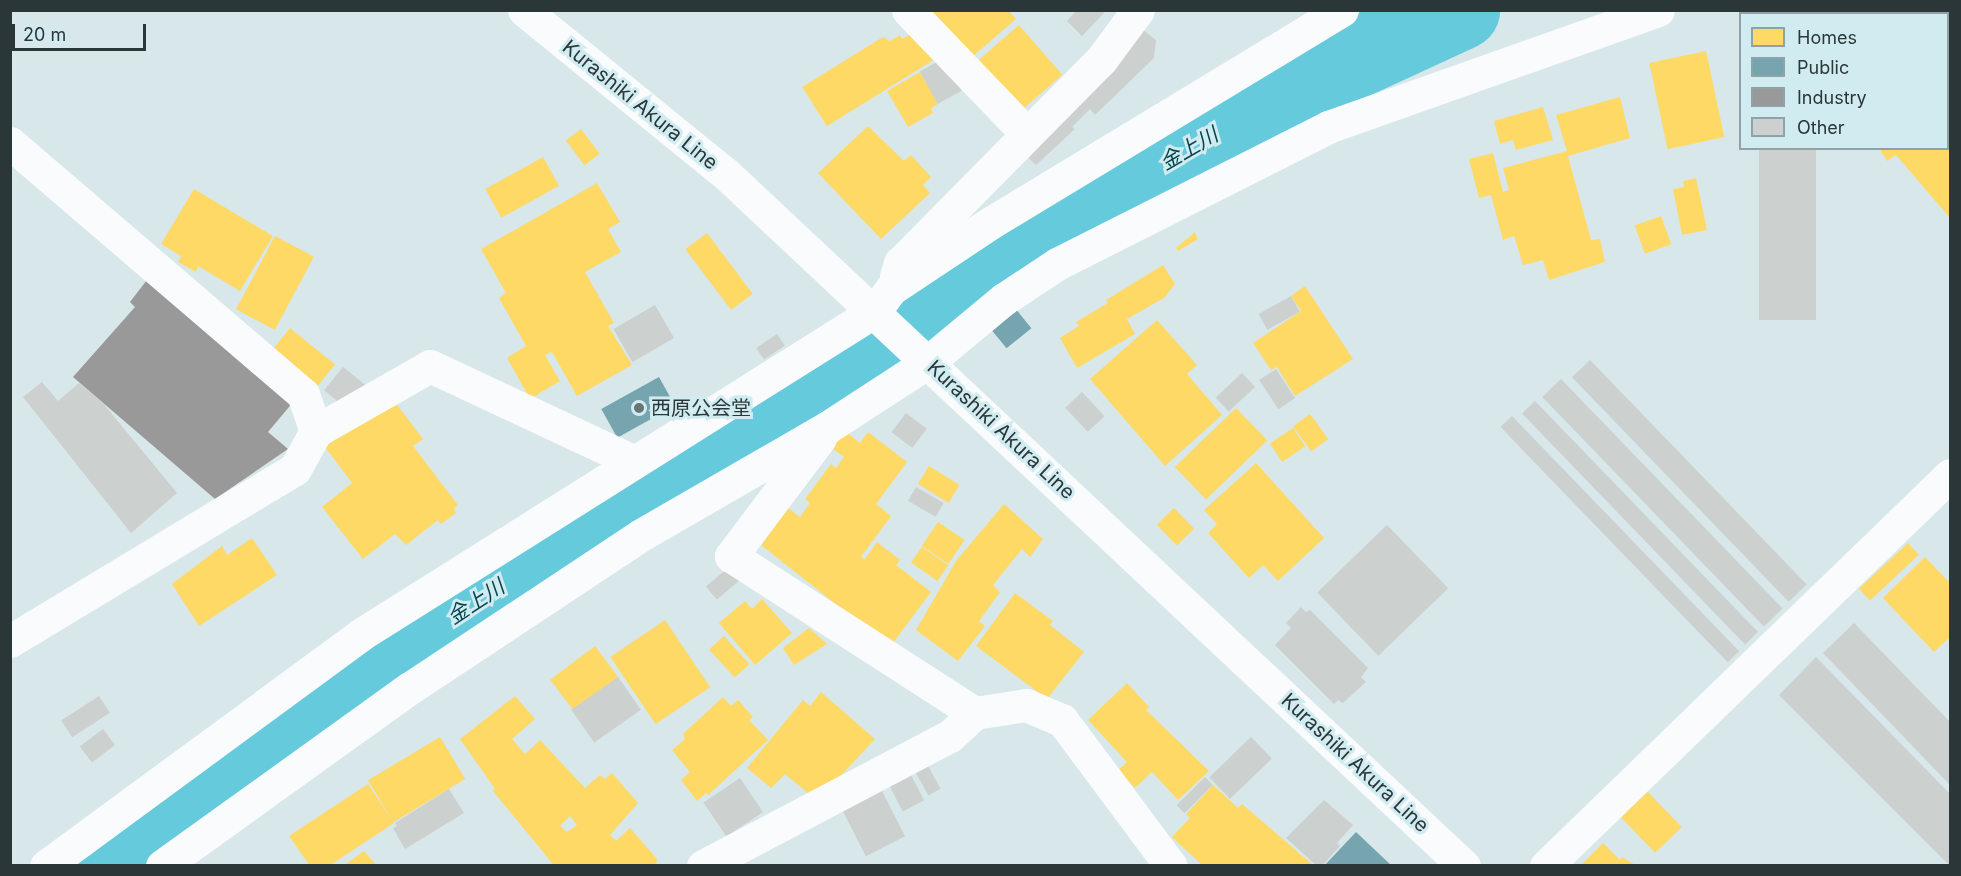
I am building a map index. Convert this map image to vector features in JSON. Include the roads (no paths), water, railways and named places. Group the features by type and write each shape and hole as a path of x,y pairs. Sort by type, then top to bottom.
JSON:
{"street":[{"name":"Kurashiki Akura Line","path":"524,10 883,300 928,362 1464,866"},
{"path":"908,10 1027,134"},
{"path":"883,300 900,263 1101,60 1138,10"},
{"path":"46,866 360,635 635,462 883,300 992,222 1342,10"},
{"path":"162,866 410,688 641,535 828,427 928,362 1004,299 1057,264 1328,126 1658,10"},
{"path":"10,143 303,394 316,431"},
{"path":"10,641 295,470 316,431 430,366 635,462"},
{"path":"828,427 731,556 975,713"},
{"path":"1546,866 1950,475"},
{"path":"703,866 950,736 975,713 1026,705 1062,720 1171,866"}],"waterway":[{"name":"金上川","path":"933,315 1023,249 1178,155 1315,77 1460,10"},
{"name":"金上川","path":"106,866 394,656 615,511 864,366"}],"place":[{"name":"西原公会堂","path":"639,408"}]}
